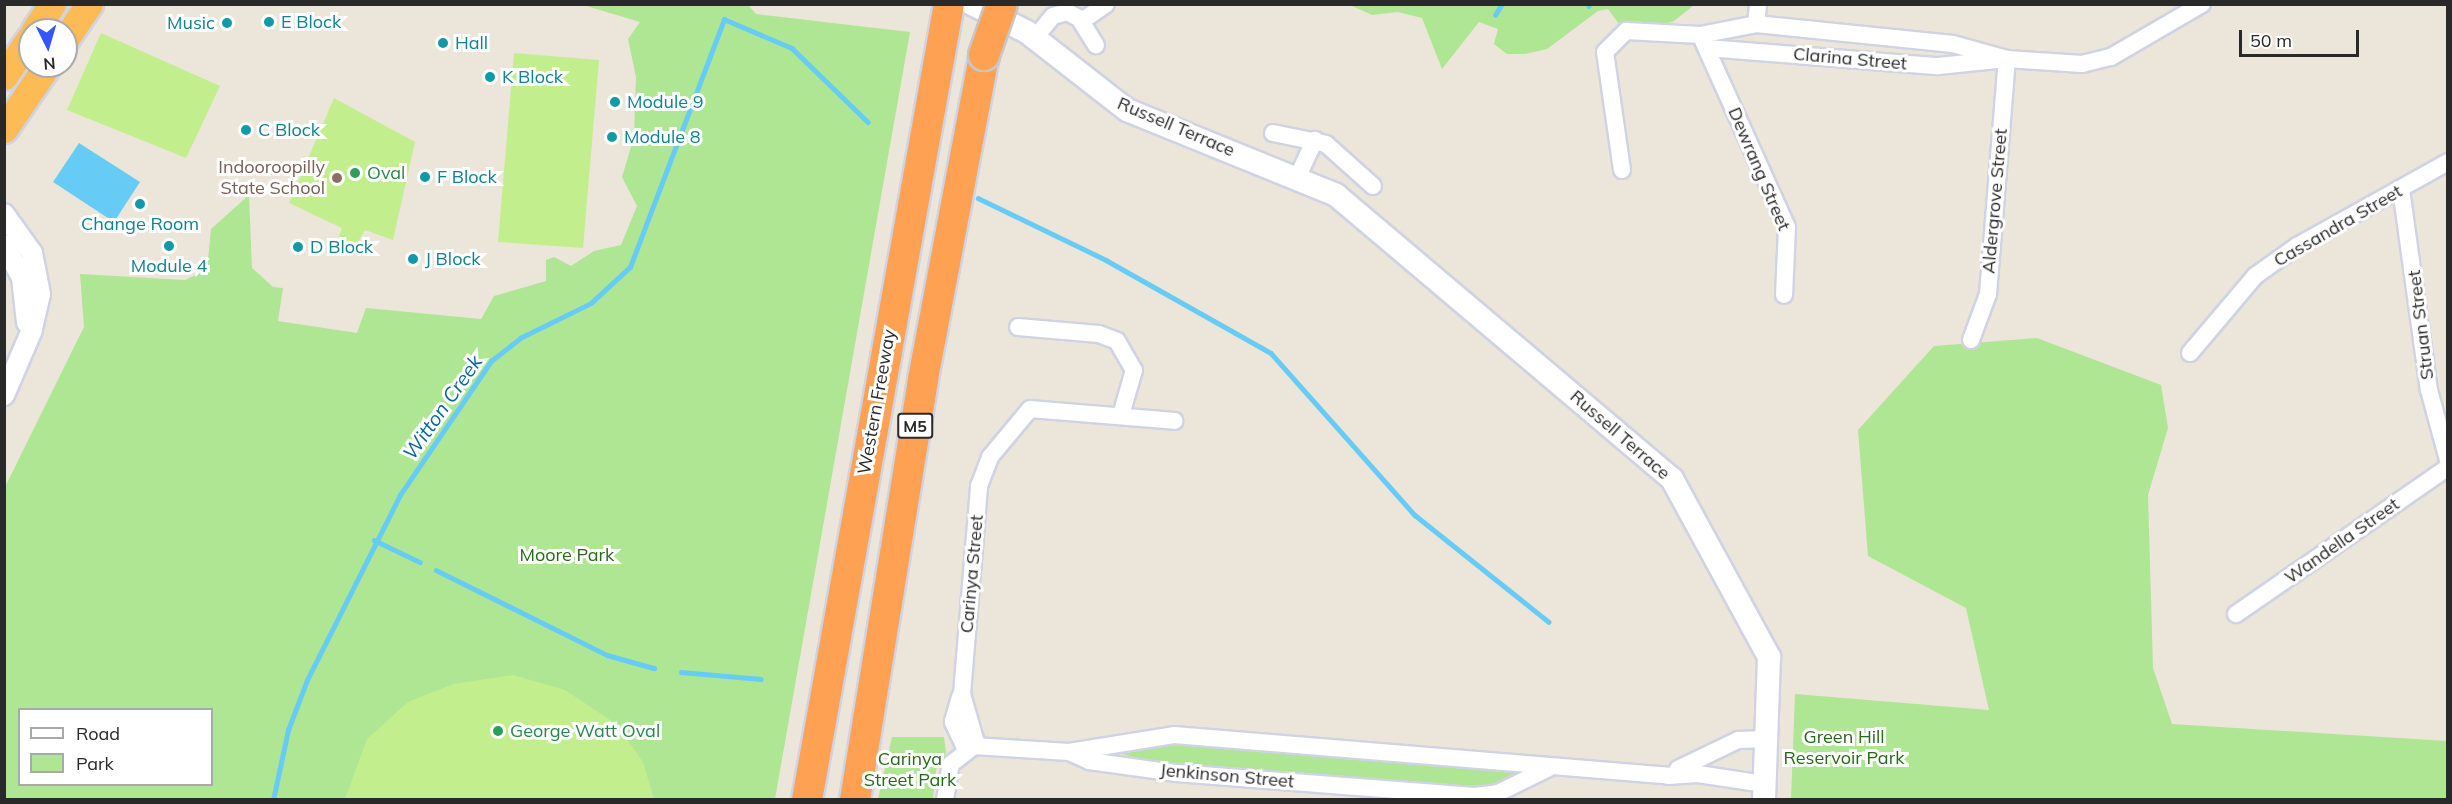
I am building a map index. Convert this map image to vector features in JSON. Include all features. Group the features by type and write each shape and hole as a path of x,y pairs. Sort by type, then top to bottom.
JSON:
{"highway":[{"path":"43,18 52,4"},
{"path":"78,20 89,4"},
{"name":"Western Freeway","path":"807,800 949,4"},
{"name":"M5","path":"855,800 925,367 984,55 990,4"},
{"path":"984,55 1002,4"},
{"path":"4,76 18,56"},
{"path":"4,129 39,78"}],"main road":[{"name":"Russell Terrace","path":"972,4 1035,38 1127,110 1298,176 1336,195 1390,236 1672,478 1769,657 1768,739 1764,792"}],"street":[{"path":"1082,21 1106,4"},
{"path":"1756,24 1758,4"},
{"name":"Clarina Street","path":"1622,170 1605,56 1611,40 1638,30 1703,41 1938,66 2007,58 2100,61 2202,4"},
{"path":"1035,38 1057,13 1070,12 1082,21 1096,45"},
{"name":"Clarina Street","path":"1703,41 1756,24 1953,44 2007,58"},
{"name":"Dewrang Street","path":"1703,41 1787,227 1784,295"},
{"name":"Aldergrove Street","path":"1971,340 1988,294 2007,58"},
{"path":"1273,133 1315,140 1337,150 1373,186"},
{"path":"1298,176 1315,140"},
{"name":"Cassandra Street","path":"2190,353 2254,276 2448,162"},
{"name":"Struan Street","path":"2401,189 2429,390 2448,460"},
{"path":"4,214 28,246 39,279 39,306 24,349 4,394"},
{"path":"4,245 19,266 27,302 24,349"},
{"path":"4,250 19,266"},
{"path":"1018,327 1099,334 1117,341 1134,370 1121,415 1175,421"},
{"name":"Carinya Street","path":"971,748 953,722 962,694 979,486 990,457 1026,410 1121,415"},
{"name":"Wandella Street","path":"2236,614 2448,467"},
{"name":"Jenkinson Street","path":"971,748 1069,752 1174,735 1644,774 1698,774 1764,792"},
{"name":"Jenkinson Street","path":"1644,774 1689,766 1738,740 1768,739"},
{"path":"945,800 949,768 971,748"},
{"name":"Jenkinson Street","path":"1069,752 1089,761 1176,773 1475,796 1498,793 1536,772 1562,767"}],"green space":[{"path":"1694,4 1674,21 1652,28 1622,28 1608,9 1598,11 1547,49 1525,54 1507,54 1494,44 1498,29 1479,22 1442,69 1422,18 1398,12 1372,15 1350,5"},
{"name":"Moore Park","path":"583,5 748,5 756,14 910,32 775,799 5,799 4,489 84,327 80,274 185,280 207,270 211,229 249,195 252,268 273,287 283,288 278,321 357,333 366,308 481,319 494,296 546,281 546,260 554,257 571,266 594,251 621,245 637,206 622,177 634,137 636,77 628,39 640,22"},
{"path":"101,33 220,86 186,158 67,110"},
{"path":"514,53 599,60 583,248 498,242"},
{"name":"Oval","path":"334,98 415,142 393,240 365,230 355,247 337,242 342,228 289,203"},
{"name":"Green Hill Reservoir Park","path":"2037,338 2161,385 2168,428 2148,495 2153,668 2172,724 2447,741 2447,799 1791,800 1795,694 1989,710 1966,608 1868,556 1858,430 1934,346"},
{"name":"George Watt Oval","path":"513,675 565,690 616,724 643,762 654,799 345,799 367,739 408,702 453,684"},
{"name":"Carinya Street Park","path":"892,737 944,737 946,753 936,770 933,799 878,799"},
{"path":"1183,744 1516,772 1511,779 1485,789 1162,764 1118,753"}],"water":[{"path":"79,143 140,182 114,222 53,182"}],"waterway":[{"path":"1495,15 1502,4"},
{"name":"Witton Creek","path":"273,800 288,730 307,680 400,495 491,361 520,338 591,303 630,267 724,19 792,48 868,122"},
{"path":"978,198 1106,260 1271,353 1415,515 1549,622"},
{"path":"374,540 420,562"},
{"path":"436,570 607,655 654,668"},
{"path":"681,672 761,679"}],"place":[{"name":"E Block","path":"269,22"},
{"name":"Music","path":"227,23"},
{"name":"Hall","path":"443,43"},
{"name":"K Block","path":"490,77"},
{"name":"Module 9","path":"615,102"},
{"name":"C Block","path":"246,130"},
{"name":"Module 8","path":"612,137"},
{"name":"Oval","path":"355,173"},
{"name":"F Block","path":"425,177"},
{"name":"Indooroopilly State School","path":"337,178"},
{"name":"Change Room","path":"140,204"},
{"name":"Module 4","path":"169,246"},
{"name":"D Block","path":"298,247"},
{"name":"J Block","path":"413,259"},
{"name":"George Watt Oval","path":"498,731"}]}
